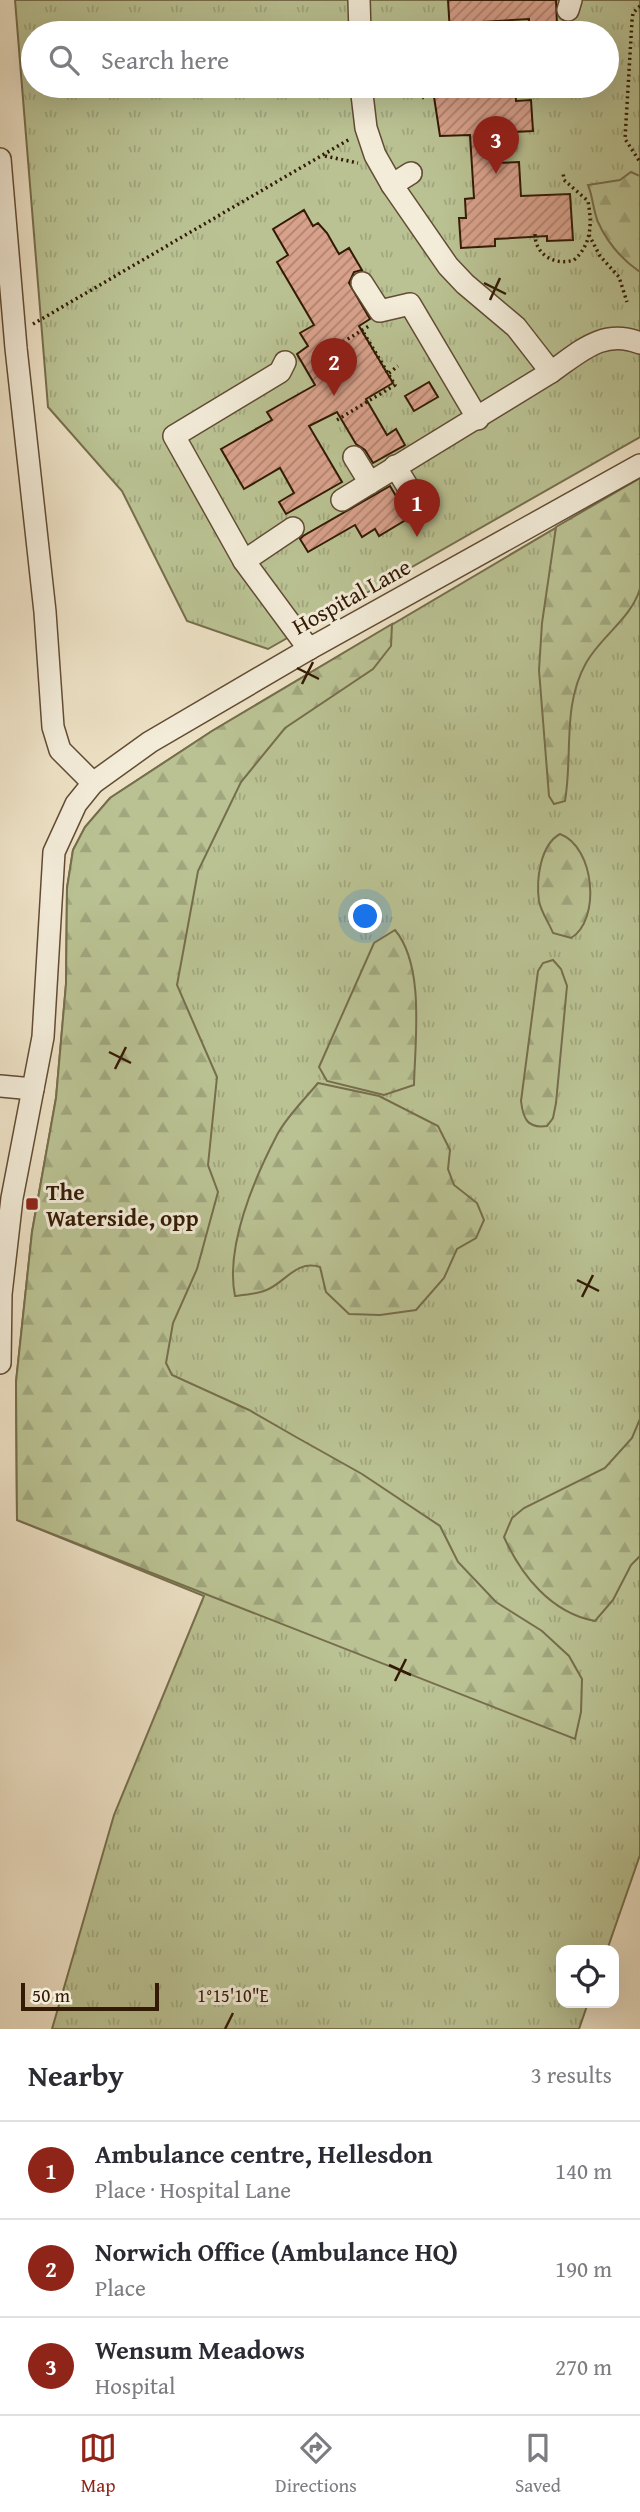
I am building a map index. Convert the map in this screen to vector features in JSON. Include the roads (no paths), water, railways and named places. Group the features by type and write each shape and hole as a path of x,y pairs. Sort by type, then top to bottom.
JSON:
{"street":[{"path":"359,0 360,21"},
{"path":"364,98 387,177 448,266 516,327 551,372"},
{"path":"0,168 15,335 46,612 53,727 60,750 93,783"},
{"path":"387,177 411,173"},
{"path":"362,283 380,311 410,295 478,419"},
{"path":"342,500 478,419 597,340 614,337 640,343"},
{"path":"285,362 280,372 174,436 244,561 309,649"},
{"path":"354,457 370,483"},
{"name":"Hospital Lane","path":"0,1363 6,1197 43,1037 54,852 64,825 93,783 150,742 309,649 640,465"},
{"path":"395,467 417,502"},
{"path":"244,561 293,528"},
{"path":"0,1086 33,1089"}],"place":[{"name":"Wensum Meadows","path":"496,174"},
{"name":"Norwich Office (Ambulance HQ)","path":"334,396"},
{"name":"Ambulance centre, Hellesdon","path":"417,537"},
{"name":"The Waterside, opp","path":"32,1204"}]}
